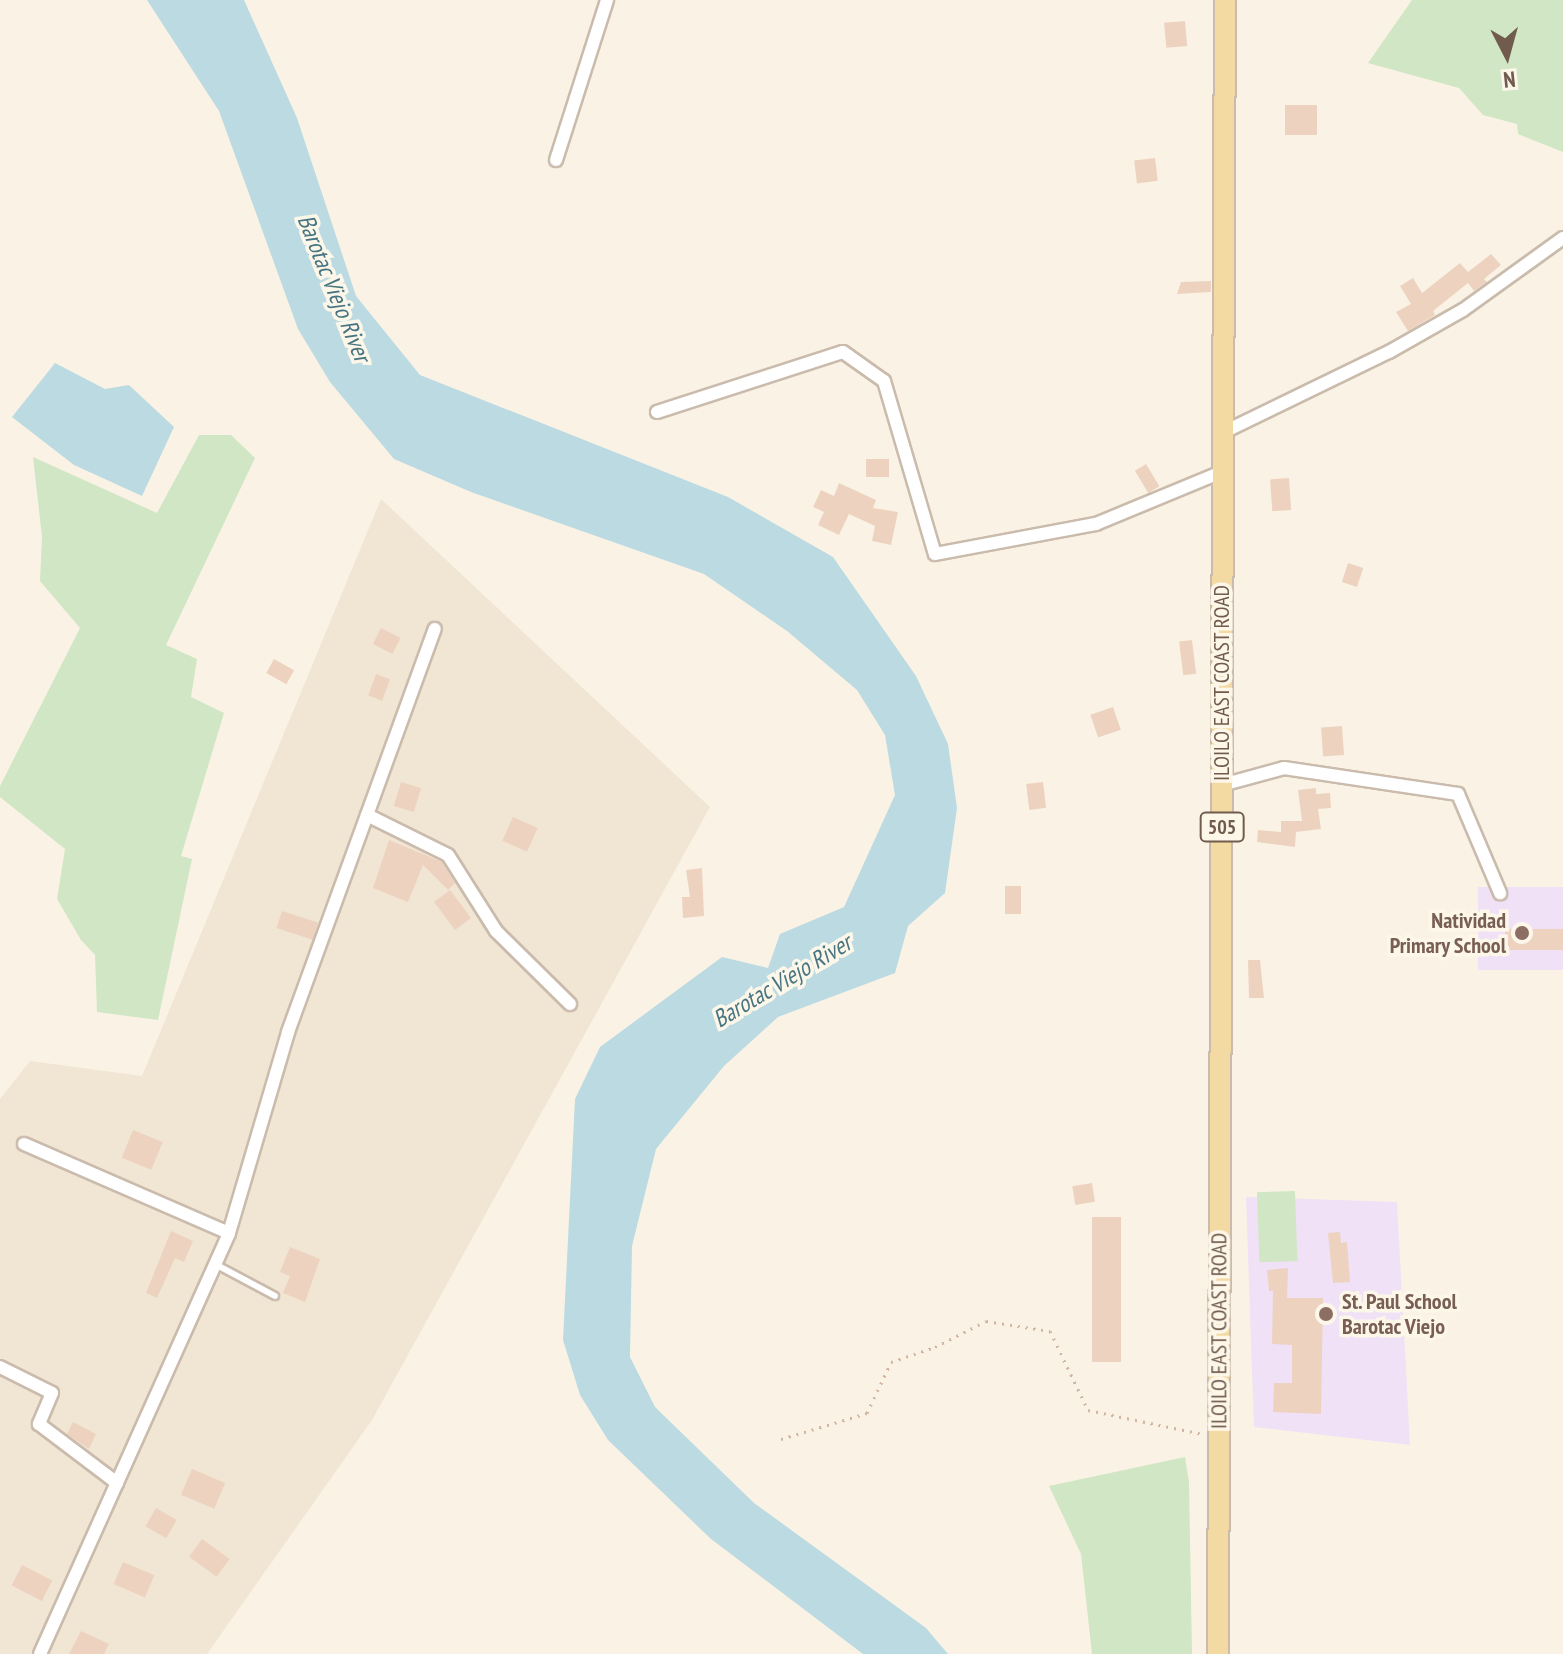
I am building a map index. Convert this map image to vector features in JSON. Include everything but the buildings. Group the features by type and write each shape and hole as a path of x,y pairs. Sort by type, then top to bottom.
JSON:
{"main road":[{"name":"ILOILO EAST COAST ROAD","path":"1218,1654 1225,0"}],"street":[{"path":"556,160 607,0"},
{"path":"1224,432 1389,352 1463,310 1563,238"},
{"path":"657,412 843,352 884,381 935,554 1096,524 1224,471"},
{"path":"40,1654 229,1233 288,1032 435,629"},
{"path":"1222,785 1284,768 1458,794 1500,893"},
{"path":"367,815 448,855 496,931 570,1004"},
{"path":"24,1144 229,1233"},
{"path":"0,1367 52,1393 39,1424 117,1483"}],"lane":[{"path":"215,1264 275,1296"}],"path":[{"path":"781,1439 867,1413 891,1362 935,1347 986,1321 1050,1331 1088,1410 1219,1437"}],"shaded area":[{"path":"381,499 710,807 372,1420 207,1654 0,1654 0,1099 30,1061 142,1076"},
{"name":"Natividad Primary School","path":"1478,887 1563,887 1563,970 1478,970"},
{"name":"St. Paul School Barotac Viejo","path":"1246,1197 1397,1202 1410,1445 1254,1427"}],"green space":[{"path":"1412,0 1563,0 1563,152 1518,134 1517,124 1483,115 1459,88 1368,63"},
{"path":"199,435 231,435 255,458 166,645 197,659 191,697 224,713 181,856 192,859 158,1020 97,1012 95,955 81,940 57,899 65,849 0,797 0,786 80,628 40,581 42,537 33,457 157,513"},
{"path":"1295,1191 1297,1261 1259,1262 1257,1192"},
{"path":"1185,1457 1189,1482 1192,1654 1092,1654 1081,1554 1049,1486"}],"water":[{"name":"Barotac Viejo River","path":"147,0 244,0 297,118 356,296 420,375 728,497 833,557 916,676 948,744 957,808 945,893 908,926 895,973 778,1017 724,1066 656,1149 632,1246 630,1357 655,1407 754,1503 926,1628 948,1654 863,1654 711,1539 608,1440 580,1395 563,1340 575,1099 600,1047 722,957 768,968 780,934 844,907 895,795 885,735 857,690 787,631 704,574 471,492 394,459 330,382 298,329 219,111"},
{"path":"55,363 105,389 129,385 174,427 142,496 74,465 12,417"}],"place":[{"name":"Natividad Primary School","path":"1522,933"},
{"name":"St. Paul School Barotac Viejo","path":"1326,1314"}]}
